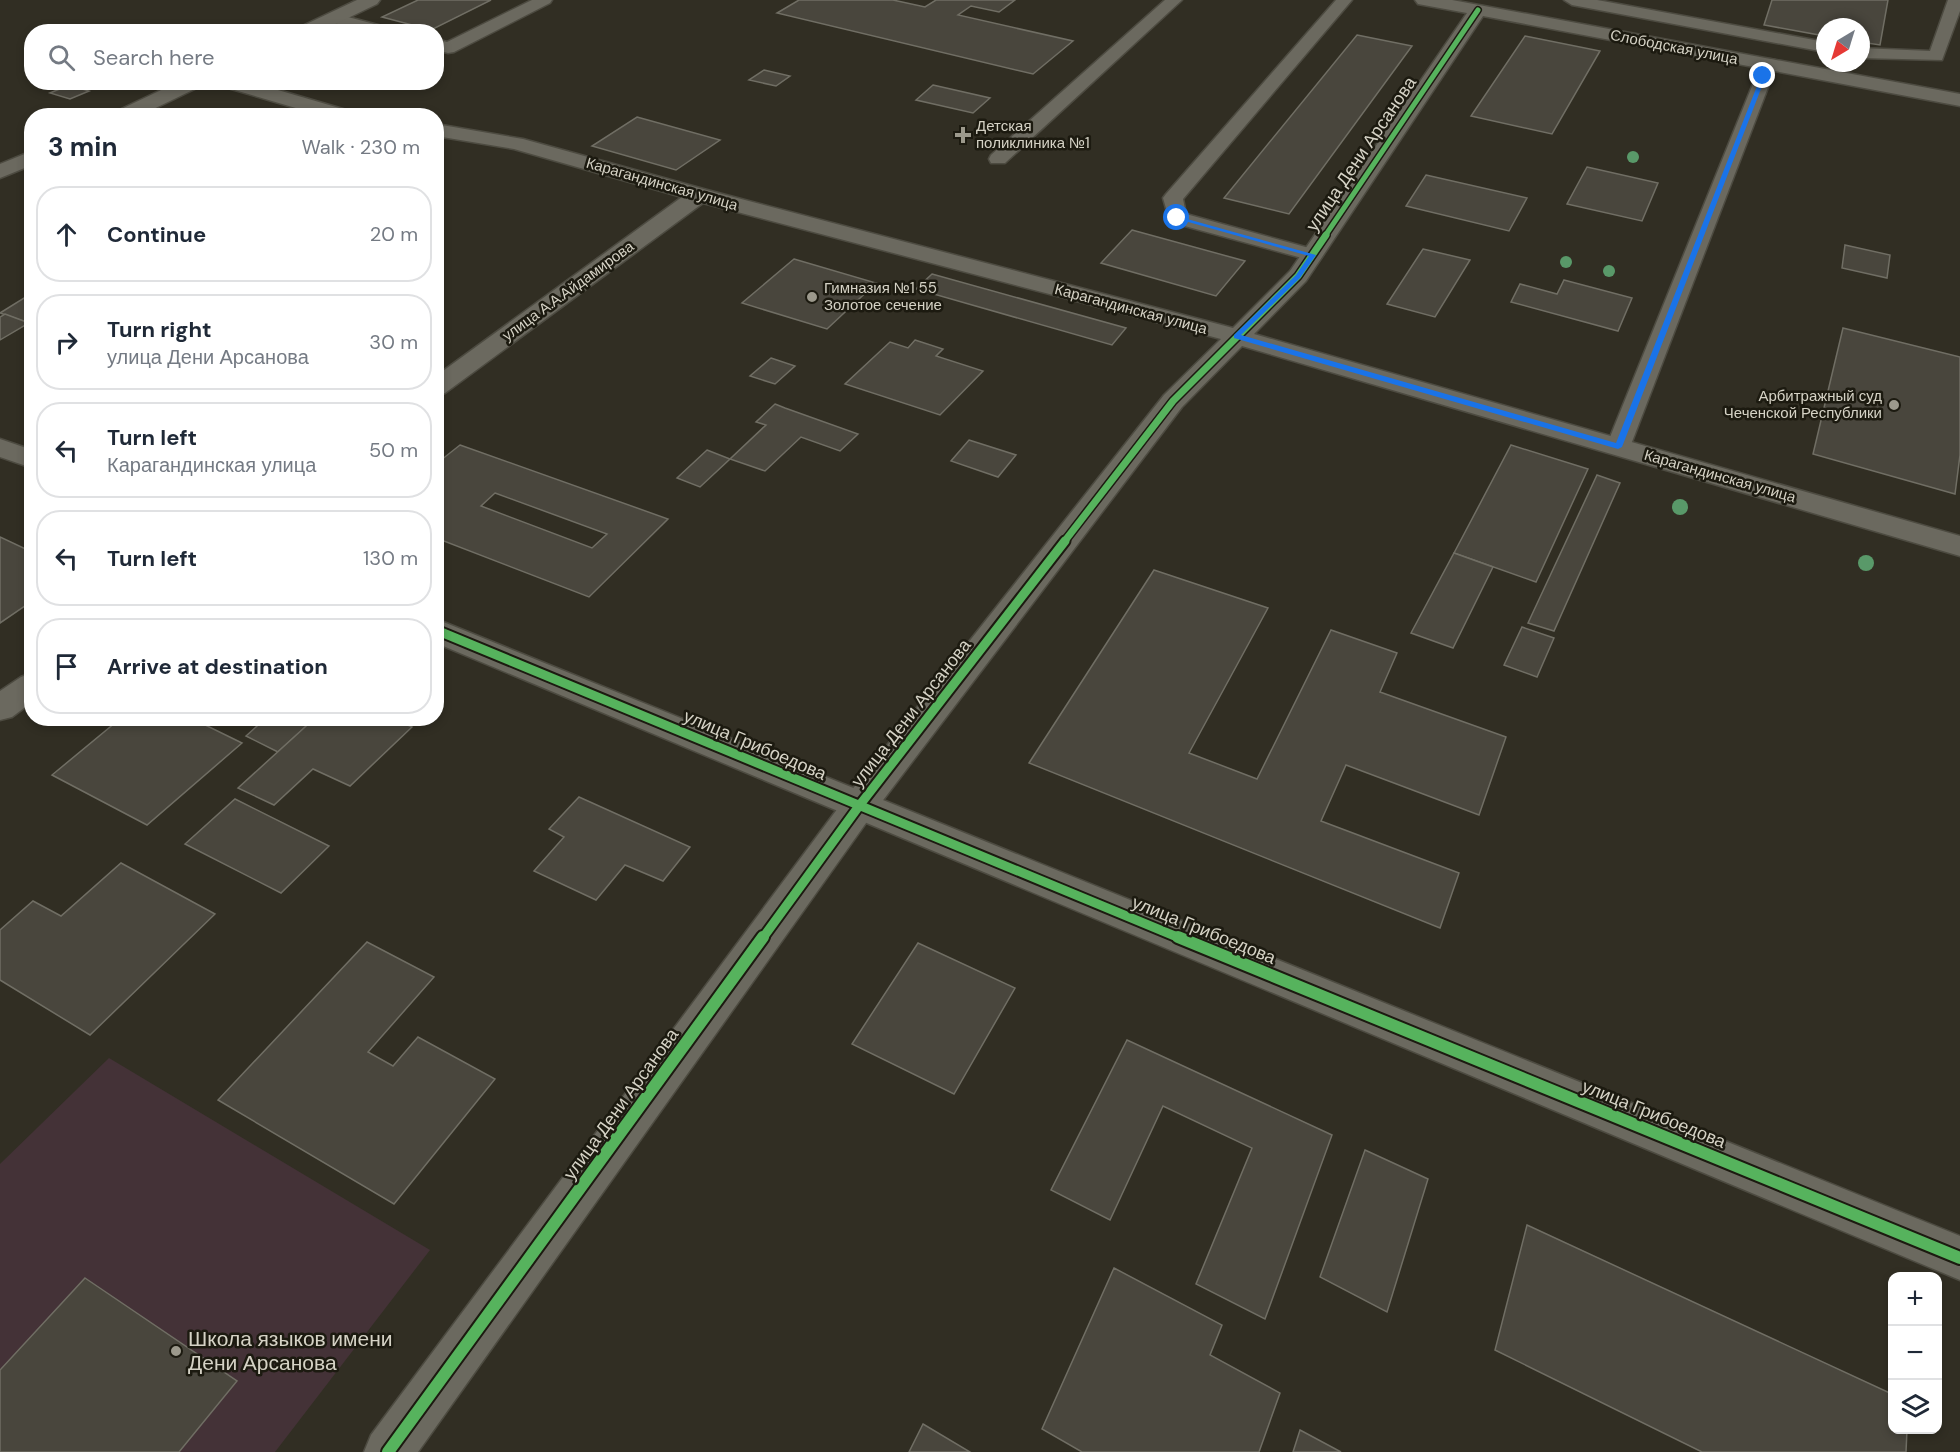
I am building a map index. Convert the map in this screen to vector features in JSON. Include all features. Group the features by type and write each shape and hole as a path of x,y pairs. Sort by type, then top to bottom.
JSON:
{"street":[{"path":"321,24 371,0"},
{"name":"Слободская улица","path":"1424,0 1960,100"},
{"name":"улица Дени Арсанова","path":"388,1452 859,806 1173,401 1298,276 1478,10"},
{"path":"140,108 177,90"},
{"path":"256,90 318,108"},
{"name":"Карагандинская улица","path":"444,131 516,143 699,195 1236,336 1960,546"},
{"path":"0,172 24,161"},
{"name":"улица А.А.Айдамирова","path":"444,382 699,195"},
{"path":"0,447 24,457"},
{"name":"улица Грибоедова","path":"444,633 1960,1258"},
{"path":"0,708 24,691"}],"lane":[{"path":"998,159 1174,0"},
{"path":"1313,255 1177,218 1173,198 1344,0"},
{"path":"1572,0 1816,44"},
{"path":"1870,53 1936,56 1956,0"},
{"path":"444,47 448,48 545,3"},
{"path":"333,18 356,24"},
{"path":"1618,447 1769,64"}],"shaded area":[{"name":"Школа языков имени Дени Арсанова","path":"109,1058 430,1250 275,1452 0,1452 0,1164"}],"building":[{"path":"418,0 491,0 443,24 408,24 382,17"},
{"path":"799,0 893,0 925,7 936,0 1015,0 999,12 971,6 958,15 1073,41 1033,74 777,13"},
{"path":"1772,0 1888,0 1880,45 1870,43 1870,18 1816,18 1816,34 1764,25"},
{"path":"1357,35 1412,46 1289,214 1224,198"},
{"path":"1525,36 1600,51 1552,134 1471,116"},
{"path":"764,70 790,76 776,86 749,80"},
{"path":"933,85 990,98 973,113 916,100"},
{"path":"57,90 89,91 70,99 50,93"},
{"path":"637,117 720,140 676,170 592,146"},
{"path":"1587,167 1658,183 1642,221 1567,204"},
{"path":"1426,175 1527,198 1509,231 1406,206"},
{"path":"1132,230 1245,261 1216,296 1101,263"},
{"path":"1845,245 1890,255 1887,278 1842,268"},
{"path":"1423,249 1470,260 1435,317 1387,304"},
{"path":"794,259 876,283 827,329 742,303"},
{"path":"932,274 1126,328 1112,345 916,289"},
{"path":"1564,280 1632,298 1618,331 1511,302 1520,284 1557,294"},
{"path":"24,298 24,321 0,313"},
{"path":"5,314 24,321 24,326 0,340 0,317"},
{"path":"1843,328 1960,357 1960,455 1955,494 1813,454"},
{"path":"915,340 943,349 936,356 983,371 940,415 845,384 890,342 908,348"},
{"path":"771,358 795,366 775,384 750,376"},
{"path":"775,404 858,434 840,451 801,437 765,471 730,459 766,425 756,422"},
{"path":"969,440 1016,455 998,477 951,461"},
{"path":"460,445 668,519 589,597 444,541 444,458","holes":["495,493 607,534 592,548 481,506"]},
{"path":"1511,445 1588,469 1536,582 1454,553"},
{"path":"707,450 730,459 700,487 677,478"},
{"path":"1597,475 1620,483 1554,631 1528,623"},
{"path":"0,537 24,548 24,606 0,623"},
{"path":"1454,553 1493,567 1453,648 1411,633"},
{"path":"1154,570 1268,608 1189,753 1257,779 1331,630 1397,653 1380,692 1506,737 1479,815 1346,765 1321,821 1459,873 1440,928 1029,763"},
{"path":"1522,627 1554,638 1537,677 1504,665"},
{"path":"111,726 207,726 242,743 147,825 52,775"},
{"path":"257,726 306,726 278,752 246,736"},
{"path":"306,726 412,727 350,786 313,769 274,805 238,788"},
{"path":"579,797 690,847 663,881 625,865 596,900 534,871 564,837 549,829"},
{"path":"235,799 329,846 281,893 185,844"},
{"path":"121,863 215,914 90,1035 0,980 0,930 33,901 61,916"},
{"path":"367,942 434,977 368,1052 393,1066 418,1037 495,1079 394,1204 218,1100"},
{"path":"918,943 1015,988 954,1094 852,1044"},
{"path":"1127,1040 1332,1135 1265,1319 1196,1284 1252,1148 1163,1106 1110,1220 1051,1190"},
{"path":"1365,1150 1428,1179 1387,1312 1320,1277"},
{"path":"1527,1225 1888,1392 1888,1434 1907,1434 1906,1452 1702,1452 1495,1350"},
{"path":"1114,1268 1222,1325 1210,1355 1280,1393 1259,1452 1082,1452 1042,1429"},
{"path":"85,1278 237,1381 179,1452 0,1452 0,1370"},
{"path":"923,1424 970,1452 909,1452"},
{"path":"1300,1430 1341,1452 1293,1452"}],"cycle path":[{"path":"388,1452 859,806 1173,401 1298,276 1478,10"},
{"path":"444,633 1960,1258"}],"place":[{"name":"Детская поликлиника №1","path":"963,135"},
{"name":"Гимназия №1 55 Золотое сечение","path":"812,297"},
{"name":"Арбитражный суд Чеченской Республики","path":"1894,405"},
{"name":"Школа языков имени Дени Арсанова","path":"176,1351"}],"route":[{"path":"1177,218 1313,255 1298,276 1236,336 1618,447 1763,76"}]}
